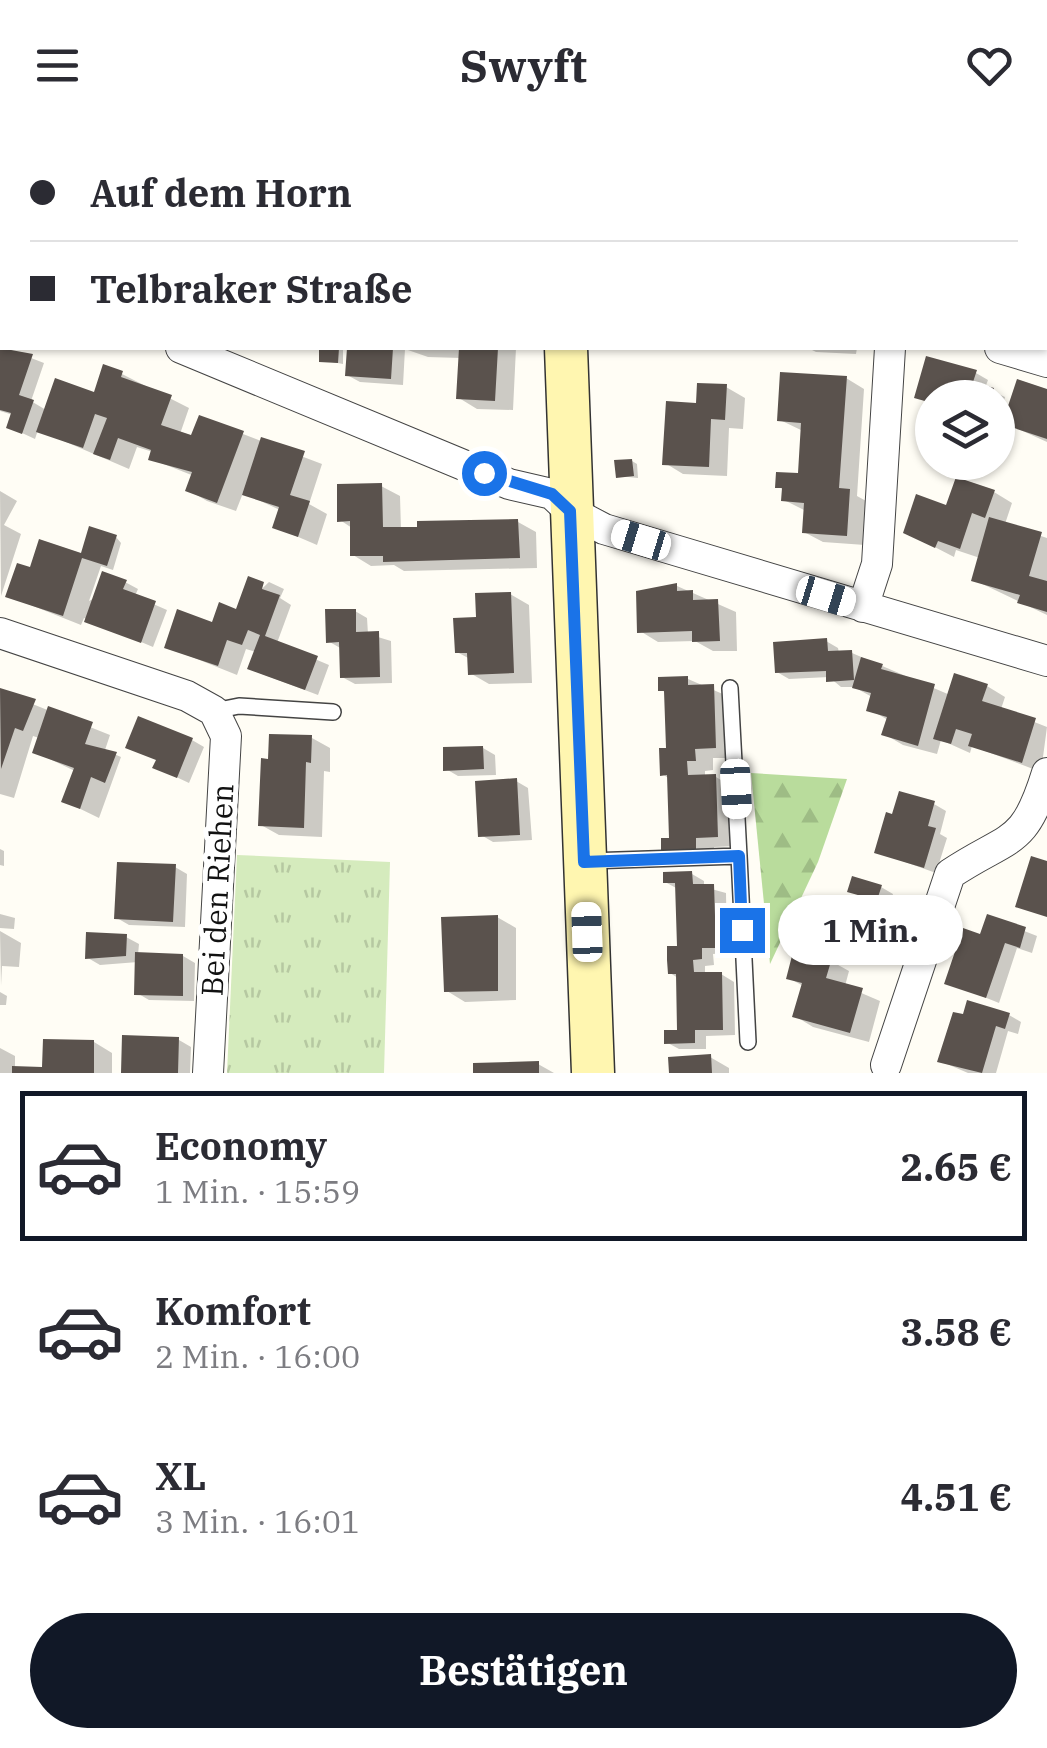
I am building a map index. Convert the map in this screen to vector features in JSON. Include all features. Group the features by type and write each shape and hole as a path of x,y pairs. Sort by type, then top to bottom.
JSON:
{"street":[{"path":"186,350 510,484 552,494 570,511 604,529 1047,661"},
{"path":"566,350 593,1073"},
{"path":"864,607 877,564 890,350"},
{"path":"1007,350 1047,362"},
{"path":"0,633 187,696 214,710"},
{"name":"Bei den Riehen","path":"208,1073 226,736 214,710"},
{"path":"886,1065 950,874 1021,833 1030,822 1047,773"}],"lane":[{"path":"730,688 748,1042"},
{"path":"214,710 239,706 333,712"},
{"path":"584,862 739,856"}],"green space":[{"path":"751,773 847,779 818,862 770,964"},
{"path":"237,855 390,862 384,1073 227,1073"}],"building":[{"path":"0,350 33,354 19,395 34,400 22,434 6,428 11,413 0,410"},
{"path":"319,350 339,350 338,363 319,362"},
{"path":"347,350 393,350 391,379 345,376"},
{"path":"459,350 498,350 495,401 456,399"},
{"path":"926,356 977,370 974,380 919,380"},
{"path":"103,364 123,371 121,377 172,395 161,425 191,435 199,415 244,431 217,503 185,491 192,472 148,460 151,450 118,438 110,460 93,454 107,418 95,414 83,448 36,432 55,378 94,392"},
{"path":"780,372 847,376 839,488 850,489 847,536 802,533 804,503 781,501 782,488 775,488 776,472 798,473 801,423 777,421"},
{"path":"1017,379 1047,389 1047,439 1015,428"},
{"path":"697,383 727,384 725,420 711,419 709,467 662,465 666,401 696,403"},
{"path":"261,437 305,451 290,495 310,501 298,537 272,528 279,507 242,495"},
{"path":"632,459 634,476 616,478 614,460"},
{"path":"955,480 995,490 985,518 972,513 960,549 938,541 935,548 903,533 916,494 946,505"},
{"path":"382,483 383,527 417,527 417,521 518,519 520,558 383,562 383,556 350,556 350,521 337,522 337,484"},
{"path":"989,517 1042,532 1029,576 1047,581 1047,612 1017,603 1020,595 971,581"},
{"path":"89,526 117,535 107,566 82,558 63,616 5,597 17,563 30,567 39,539 81,553"},
{"path":"102,571 127,580 123,589 156,601 141,643 84,622"},
{"path":"248,576 264,582 262,589 280,595 265,636 318,656 305,690 247,669 260,635 248,630 242,645 227,640 218,666 164,648 177,609 212,622 219,602 236,609"},
{"path":"677,583 677,591 693,590 693,600 718,599 720,641 692,642 692,631 637,633 636,591"},
{"path":"511,592 514,673 468,675 467,653 455,653 453,618 476,617 475,593"},
{"path":"325,609 356,609 356,632 379,631 380,677 340,678 339,642 326,643"},
{"path":"827,638 828,651 852,650 854,680 826,682 826,671 775,673 773,642"},
{"path":"861,657 883,664 881,669 935,684 918,746 881,735 887,717 866,711 871,693 852,688"},
{"path":"954,673 988,684 982,701 1036,718 1022,763 968,746 972,734 956,729 951,744 933,739"},
{"path":"688,676 688,685 714,684 716,748 695,749 696,761 687,761 688,775 716,774 718,837 696,838 696,850 661,852 661,838 669,838 667,775 660,776 659,748 666,748 664,691 658,691 658,677"},
{"path":"0,688 36,699 23,731 15,728 1,769"},
{"path":"48,706 93,722 85,744 117,752 105,783 91,777 80,809 61,802 74,768 32,753"},
{"path":"138,716 193,738 177,778 152,768 156,760 125,748"},
{"path":"269,734 312,735 311,763 306,762 304,828 258,826 261,758 268,759"},
{"path":"483,746 484,769 443,771 443,747"},
{"path":"517,778 520,835 478,837 475,781"},
{"path":"899,791 935,801 928,826 936,828 924,868 874,853 886,812 892,814"},
{"path":"1031,856 1047,861 1047,917 1015,907"},
{"path":"117,862 176,864 173,922 114,919"},
{"path":"692,871 693,884 714,884 716,948 702,948 702,959 693,960 694,972 722,972 723,1030 695,1030 695,1043 664,1044 664,1030 677,1030 676,974 668,974 667,946 677,946 675,883 663,883 663,872"},
{"path":"852,876 882,885 878,897 907,905 893,955 852,943 865,897 847,892"},
{"path":"987,914 1026,927 1020,948 1005,943 986,998 944,984 963,928 980,934"},
{"path":"498,915 498,991 444,992 441,917"},
{"path":"86,932 127,934 126,956 85,959"},
{"path":"794,948 832,958 826,978 863,988 850,1033 792,1017 802,983 786,979"},
{"path":"135,952 183,954 183,996 134,995"},
{"path":"967,1000 1010,1013 1005,1029 996,1026 982,1073 937,1062 953,1012 963,1014"},
{"path":"122,1035 179,1037 178,1073 121,1073"},
{"path":"43,1039 94,1040 94,1073 12,1073 12,1066 42,1067"},
{"path":"711,1054 712,1073 669,1073 668,1057"},
{"path":"539,1061 539,1073 473,1073 473,1063"}],"route":[{"path":"484,473 552,494 570,511 584,862 739,856 742,930"}]}
